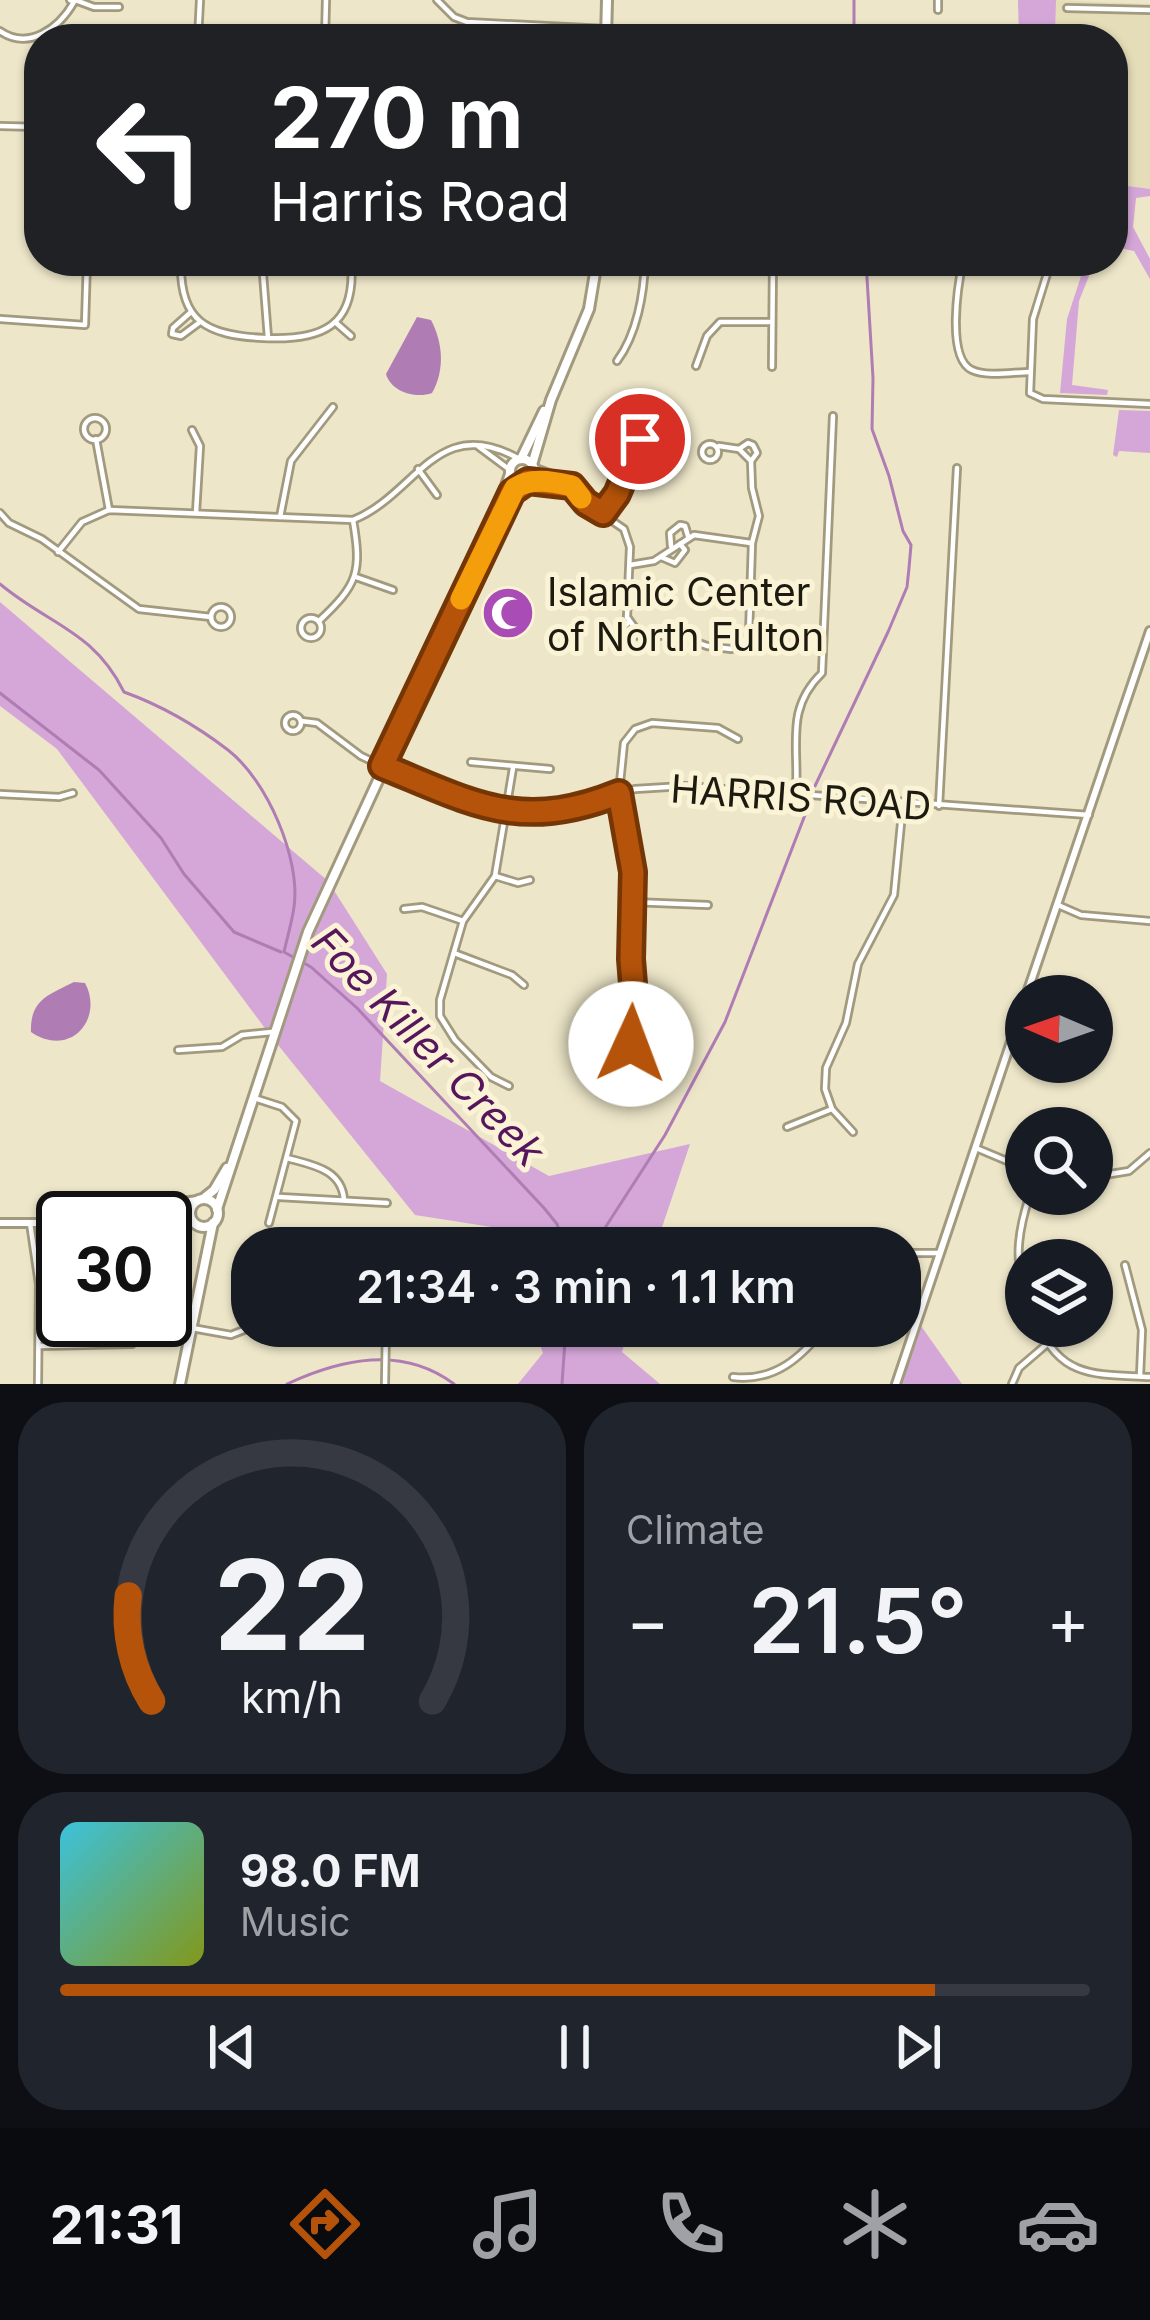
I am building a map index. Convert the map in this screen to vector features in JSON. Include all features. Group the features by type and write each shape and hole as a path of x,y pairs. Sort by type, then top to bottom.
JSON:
{"main road":[{"path":"490,537 510,472 551,400 584,324 594,276"},
{"path":"192,1328 213,1223 293,970 490,537 512,492 526,482 551,400"},
{"path":"520,459 533,466"},
{"path":"510,472 515,481 526,482"},
{"path":"192,1208 211,1194 232,1162"},
{"path":"200,1200 212,1202 217,1209"},
{"path":"192,1221 201,1227 213,1223"},
{"path":"192,1221 202,1247 203,1272"},
{"path":"179,1384 188,1347"}],"street":[{"path":"437,0 454,17 490,24"},
{"path":"938,0 938,10"},
{"path":"53,24 73,1 119,8"},
{"path":"1067,8 1150,10"},
{"path":"0,319 85,325 87,276"},
{"path":"181,276 181,289 200,322 224,335 268,338 306,338 335,322 351,294 351,276"},
{"path":"263,276 268,338"},
{"path":"617,361 626,350 638,311 643,276"},
{"path":"772,276 772,368"},
{"path":"960,276 957,346 964,364 978,372 1030,372"},
{"path":"1046,276 1033,320 1030,393 1036,398 1150,404"},
{"path":"191,312 172,328 172,334 181,336 200,322"},
{"path":"335,322 351,336"},
{"path":"696,366 707,336 721,322 770,322"},
{"path":"280,517 291,460 332,407"},
{"path":"603,513 644,437 651,438 654,447 666,442 668,407"},
{"path":"796,795 797,713 801,696 822,673 833,416"},
{"path":"192,430 200,446 196,513"},
{"path":"97,439 109,510"},
{"path":"533,466 560,477 586,503 624,529 630,547 628,623 638,633 647,639 674,634 718,649 741,645 745,649 754,645 749,634 752,543 758,516 752,488 755,447 748,443 740,449 718,446"},
{"path":"58,552 82,522 109,510 353,520 378,508 418,469 449,448 490,446 520,459"},
{"path":"478,447 510,472"},
{"path":"939,806 957,468"},
{"path":"418,469 437,495"},
{"path":"526,482 572,486"},
{"path":"0,513 140,609 211,616"},
{"path":"319,621 356,578 359,556 353,520"},
{"path":"671,547 670,533 676,528 685,526 688,536"},
{"path":"688,536 752,543"},
{"path":"629,565 661,557 688,536"},
{"path":"661,557 675,563 681,560 685,550 680,544"},
{"path":"356,578 393,590"},
{"path":"628,623 621,629 623,636 631,639 638,633"},
{"path":"1033,975 1150,631"},
{"name":"HARRIS ROAD","path":"301,722 317,723 382,766 507,812 568,810 619,793 684,786 1089,815"},
{"path":"631,1044 635,1009 631,846 619,793 624,743 640,726 718,728 738,739"},
{"path":"471,762 550,769"},
{"path":"509,1086 473,1062 440,1016 441,991 464,921 495,876 513,768"},
{"path":"0,794 59,797 74,793"},
{"path":"853,1132 832,1109 825,1089 826,1069 846,1023 858,964 894,896 903,803"},
{"path":"495,876 518,883 530,880"},
{"path":"632,902 708,905"},
{"path":"1058,905 1081,915 1150,920"},
{"path":"404,909 422,907 464,921"},
{"path":"454,953 512,975 524,985"},
{"path":"178,1050 222,1048 242,1035 272,1032"},
{"path":"896,1384 1005,1060"},
{"path":"252,1098 291,1112 296,1121 268,1223"},
{"path":"787,1127 832,1109"},
{"path":"976,1148 1005,1160"},
{"path":"1113,1174 1129,1171 1150,1153"},
{"path":"287,1158 336,1176 344,1189 344,1201"},
{"path":"276,1197 387,1203"},
{"path":"192,1201 200,1200"},
{"path":"0,1223 36,1223"},
{"path":"30,1223 36,1264"},
{"path":"921,1253 940,1253"},
{"path":"1125,1265 1142,1330 1140,1376"},
{"path":"192,1328 231,1335"},
{"path":"38,1384 40,1347"},
{"path":"385,1384 386,1347"},
{"path":"733,1377 776,1372 806,1347"},
{"path":"1012,1384 1019,1368 1044,1347"},
{"path":"1050,1347 1080,1370 1150,1377"}],"shaded area":[{"path":"1018,0 1056,0 1055,24 1019,24"},
{"path":"1056,0 1150,4 1150,189 1128,186 1128,24 1055,24"},
{"path":"1128,186 1150,189 1150,196 1136,198 1133,227 1150,259 1150,279 1134,251 1128,250"},
{"path":"1081,276 1089,276 1079,301 1072,385 1108,390 1107,395 1060,393 1067,319"},
{"path":"417,317 431,320 440,347 439,375 432,393 426,395 399,390 386,374"},
{"path":"1119,410 1150,411 1150,453 1119,451 1117,457 1113,455"},
{"path":"0,602 328,881 387,974 380,1081 549,1176 690,1144 662,1227 492,1227 415,1215 270,1035 57,749 0,706"},
{"path":"74,982 85,983 90,996 87,1021 80,1031 59,1041 31,1032 37,1006"},
{"path":"921,1326 962,1384 896,1384 906,1347 921,1347"},
{"path":"541,1347 624,1347 622,1352 660,1384 518,1384 543,1353"}],"waterway":[{"path":"854,0 854,24"},
{"path":"815,786 888,632 907,587 909,568 911,545 872,429 867,276"},
{"name":"Foe Killer Creek","path":"0,584 84,641 124,692 191,725 242,763 268,800 292,866 294,907 284,952 311,967 357,1008 558,1227"},
{"path":"0,693 99,770 161,838 184,874 234,932 281,952"},
{"path":"606,1227 665,1135 725,1022 810,802"},
{"name":"Foe Killer Creek","path":"562,1384 565,1347"},
{"path":"287,1384 329,1368 371,1360 414,1364 454,1384"}],"slow traffic":[{"path":"461,599 515,488 528,481 554,482 572,486 581,498"}],"place":[{"name":"Islamic Center of North Fulton","path":"508,613"}],"route":[{"path":"631,1044 633,872 619,793 568,810 507,812 480,806 382,766 515,488 528,481 572,486 586,503 603,513 617,494 640,439"}]}
